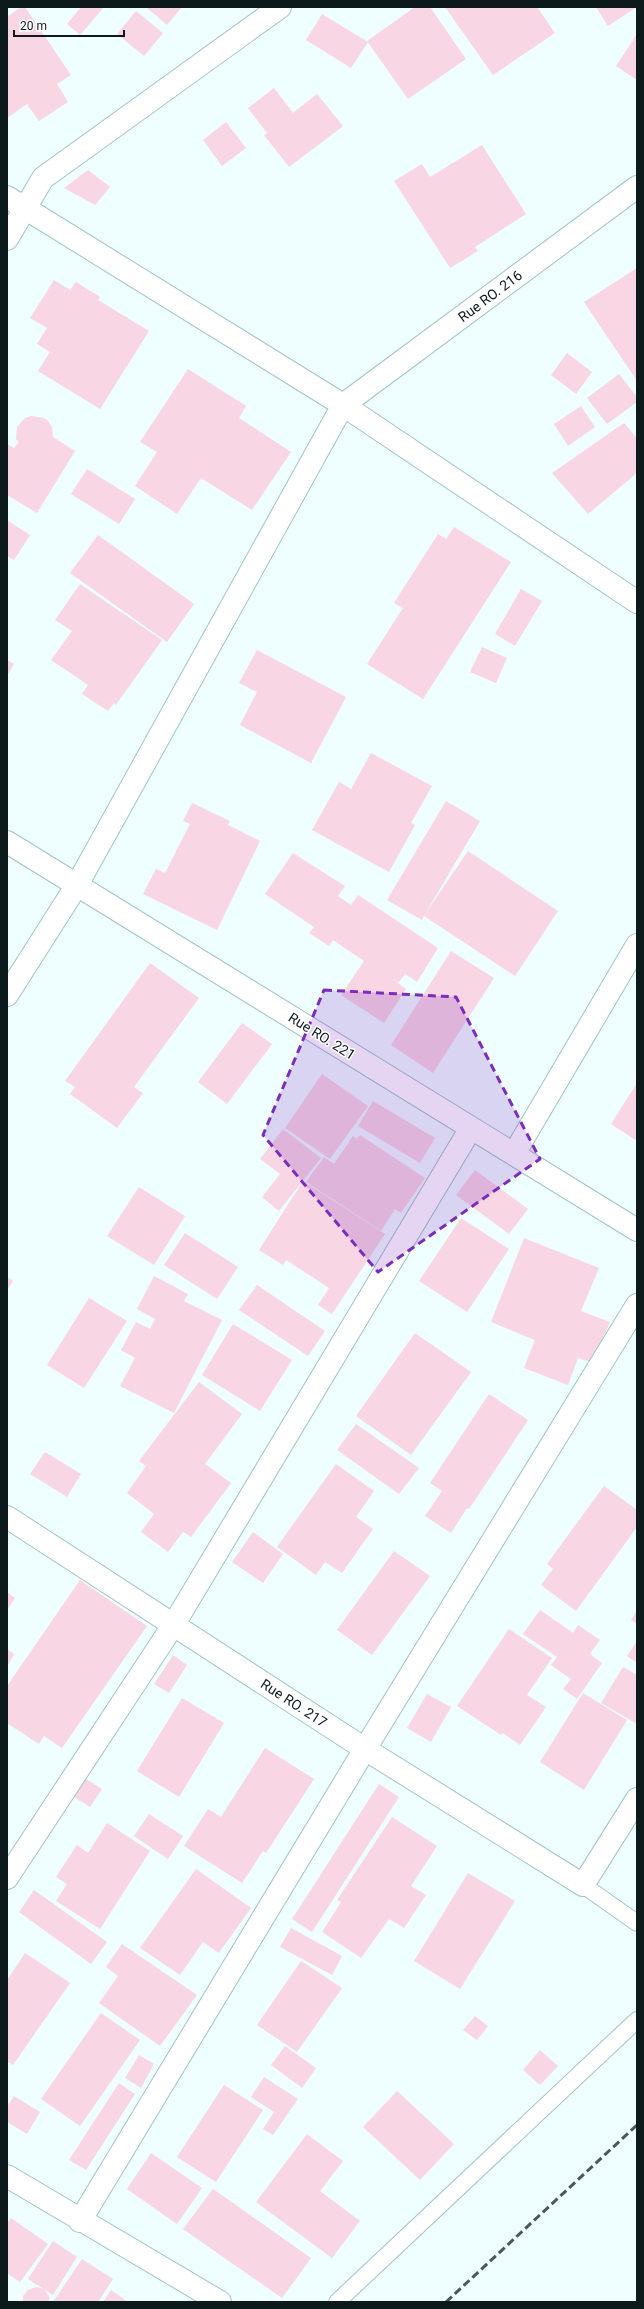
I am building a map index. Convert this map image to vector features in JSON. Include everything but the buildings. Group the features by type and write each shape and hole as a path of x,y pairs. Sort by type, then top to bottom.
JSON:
{"street":[{"path":"7,239 16,203 43,178 280,7"},
{"name":"Rue RO. 216","path":"343,406 637,187"},
{"path":"16,203 343,406 637,602"},
{"path":"7,995 77,885 343,406"},
{"name":"Rue RO. 221","path":"7,842 637,1230"},
{"path":"514,1154 637,945"},
{"path":"7,1878 174,1624 471,1128"},
{"path":"80,2221 365,1750 637,1305"},
{"name":"Rue RO. 217","path":"7,1517 174,1624 365,1750 583,1885"},
{"path":"583,1885 637,1799"},
{"path":"7,2176 80,2221 220,2302"}],"lane":[{"path":"583,1885 637,1923"},
{"path":"337,2302 637,2020"}],"highlighted area":[{"path":"324,990 456,997 540,1159 378,1272 263,1135"}],"railway":[{"path":"446,2302 637,2125"}]}
